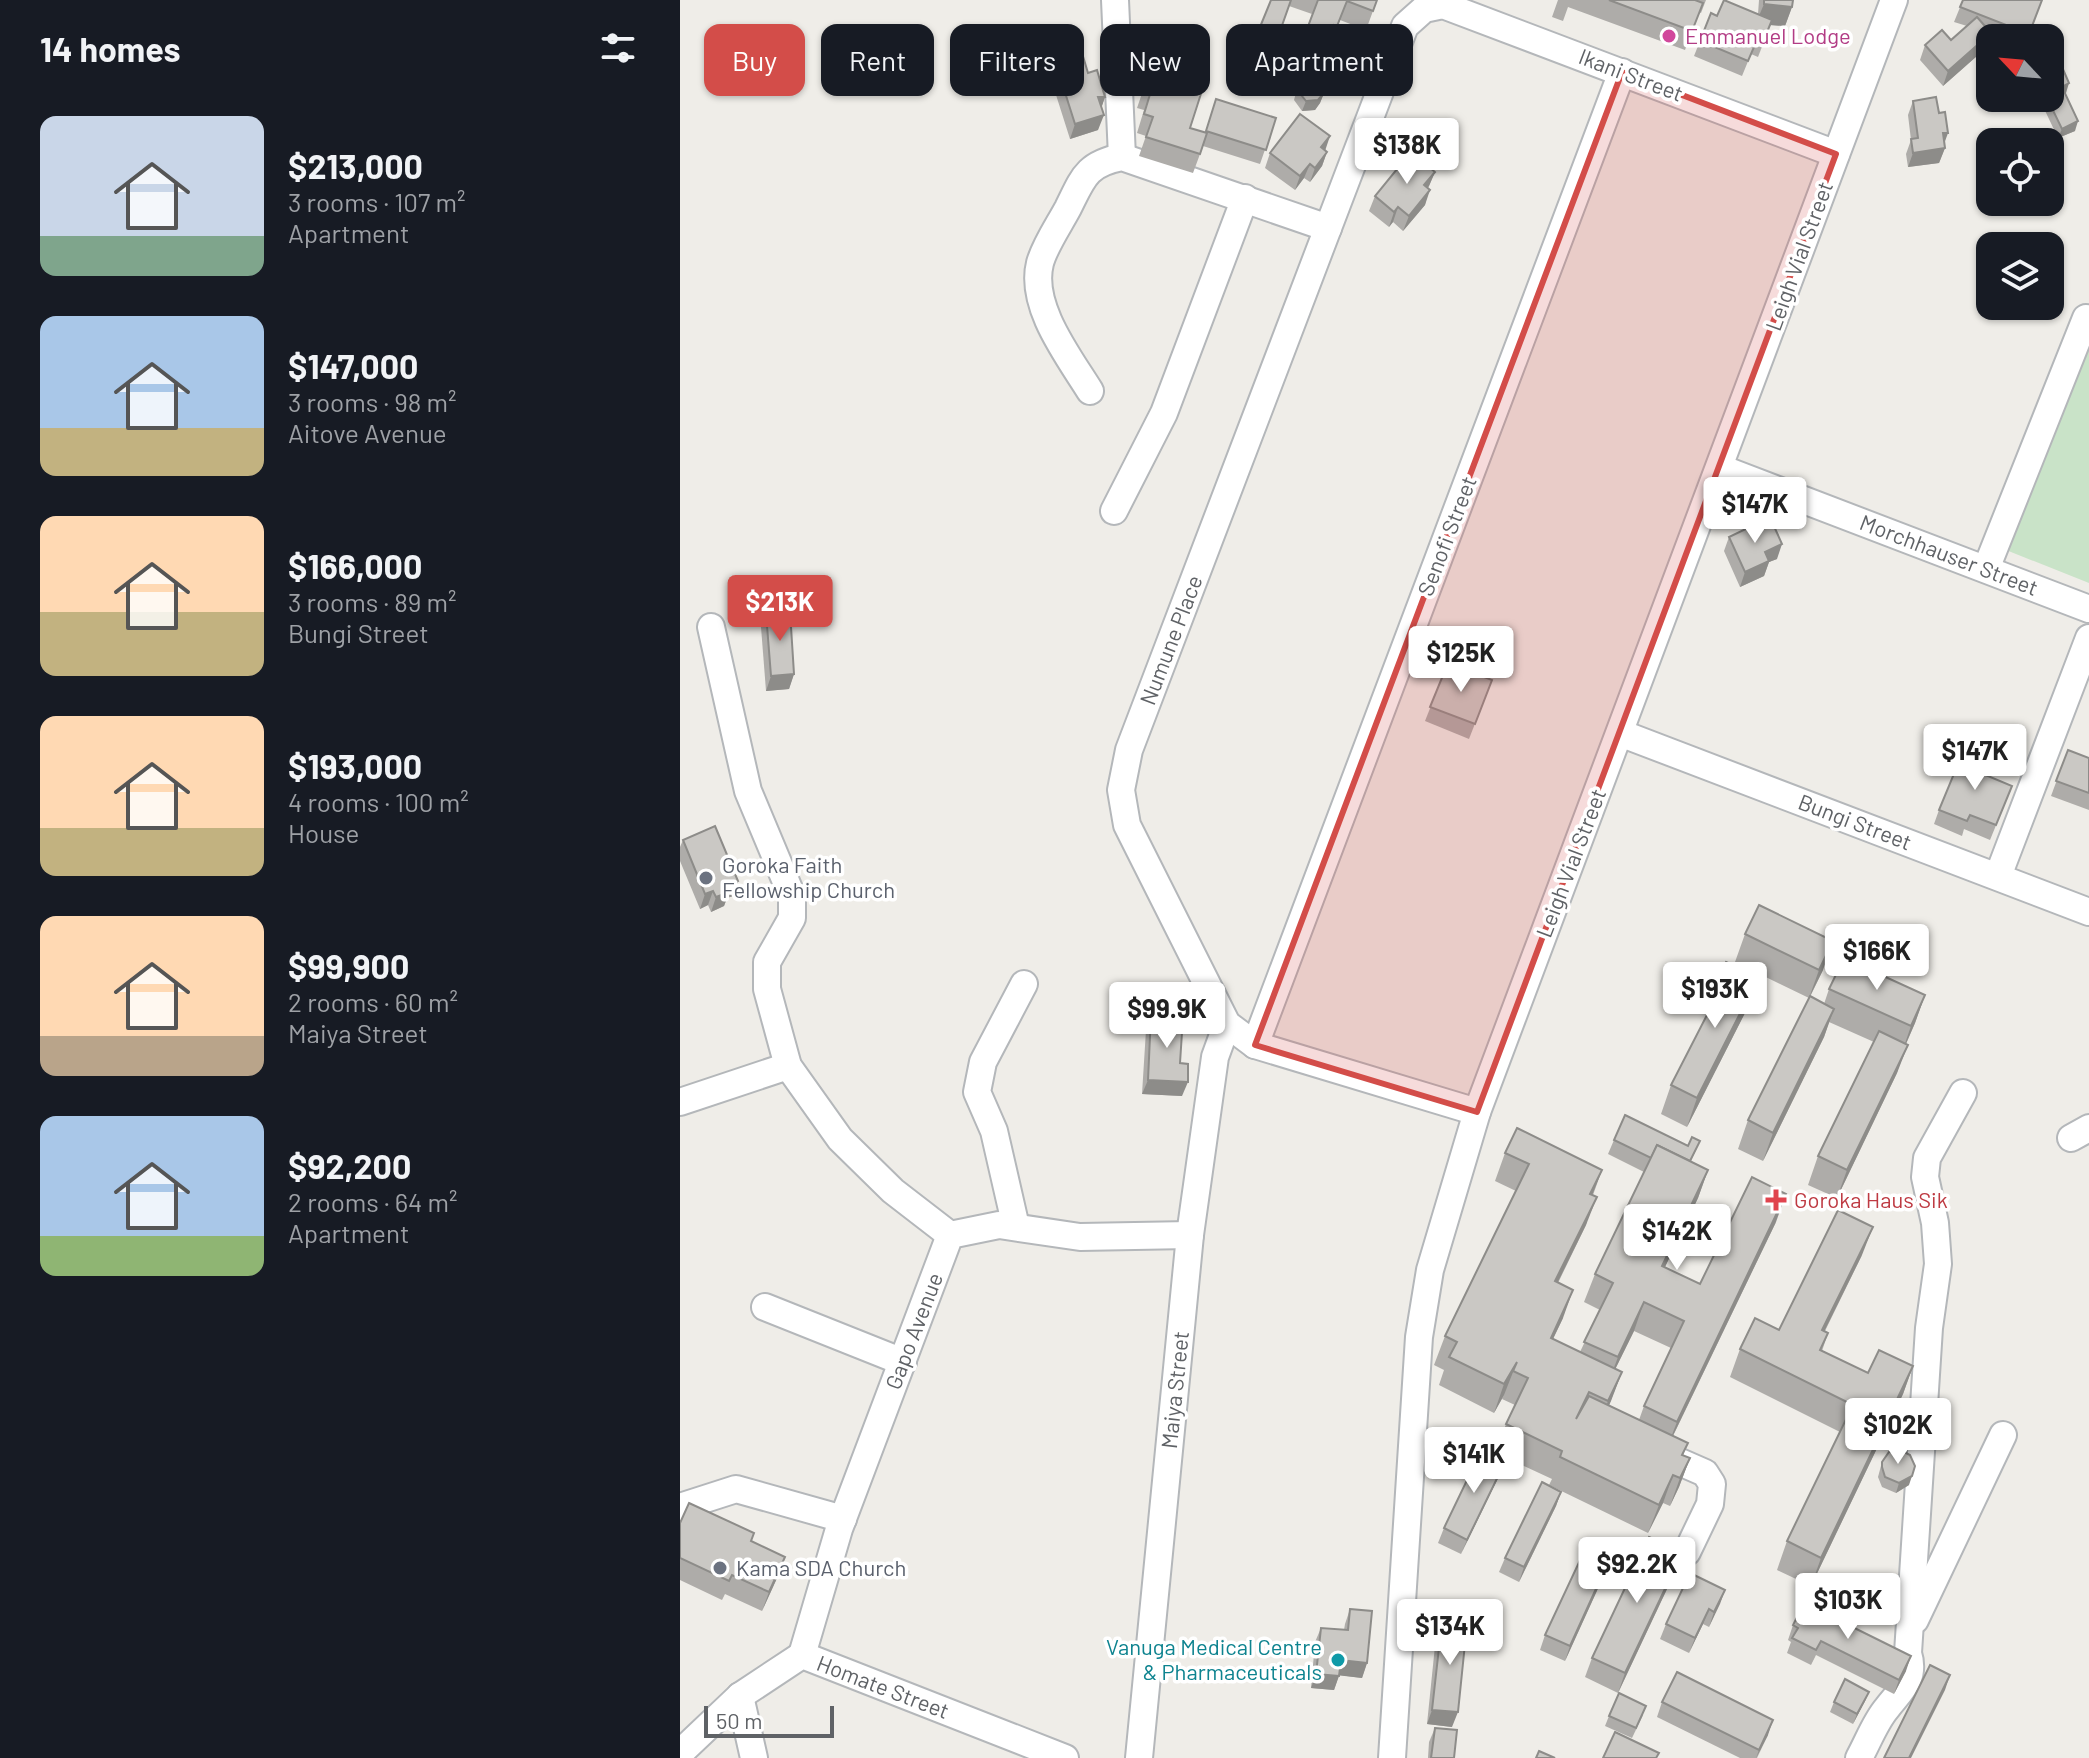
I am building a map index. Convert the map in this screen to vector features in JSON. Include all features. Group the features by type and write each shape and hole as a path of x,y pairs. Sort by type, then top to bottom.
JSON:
{"street":[{"path":"1115,0 1122,157"},
{"name":"Leigh Vial Street","path":"1392,1758 1419,1337 1430,1270 1477,1112 1894,0"},
{"name":"Ikani Street","path":"1424,9 1443,5 1836,154"},
{"name":"Numune Place","path":"1424,9 1405,26 1129,750 1121,790 1127,825 1227,1024 1255,1045 1477,1112"},
{"name":"Senofi Street","path":"1255,1045 1622,72"},
{"path":"1090,391 1053,333 1038,287 1040,263 1084,177 1100,161 1122,157 1328,228"},
{"path":"1114,511 1164,413 1245,198"},
{"path":"1986,569 2086,318 2089,319"},
{"name":"Morchhauser Street","path":"1720,468 2089,609"},
{"path":"711,627 748,791 792,896 792,918 767,962 767,989 788,1066 840,1139 893,1191 950,1235 999,1225 1080,1237 1190,1235"},
{"path":"1998,876 2089,638"},
{"name":"Bungi Street","path":"1620,733 2089,912"},
{"path":"1016,1227 994,1131 977,1092 983,1062 1024,984"},
{"name":"Maiya Street","path":"1139,1758 1190,1235 1215,1057 1227,1024"},
{"path":"680,1102 788,1066"},
{"path":"1859,1758 1887,1708 1899,1697 1911,1665 1909,1630 1929,1328 1938,1264 1935,1223 1925,1177 1927,1158 1963,1093"},
{"name":"Gapo Avenue","path":"802,1655 843,1519 950,1235"},
{"path":"765,1307 903,1362"},
{"path":"1909,1630 2003,1435"},
{"path":"1657,1452 1705,1473 1712,1484 1710,1504 1687,1552"},
{"path":"680,1507 736,1489 843,1519"},
{"name":"Homate Street","path":"680,1753 740,1696 802,1655 1065,1758"},
{"path":"740,1696 754,1758"}],"highlighted area":[{"path":"1622,72 1836,154 1477,1112 1255,1045"}],"green space":[{"path":"2089,343 2089,583 2006,550"}],"building":[{"path":"1271,0 1291,0 1283,24 1261,24"},
{"path":"1318,0 1377,0 1373,11 1347,1 1338,24 1309,24"},
{"path":"1609,0 1695,0 1703,3 1692,31"},
{"path":"1724,0 1772,20 1763,42 1757,40 1748,61 1700,41 1711,13 1717,16"},
{"path":"1764,0 1793,0 1792,7 1764,4"},
{"path":"1963,0 2042,0 2033,24 2003,24 1960,7"},
{"path":"1977,17 1983,24 1976,24 1976,46 1948,71 1925,45 1942,30 1951,40"},
{"path":"1084,60 1088,73 1097,70 1100,96 1105,97 1098,97 1104,115 1075,124 1066,96 1084,96"},
{"path":"2064,91 2078,121 2062,128 2054,112 2064,112"},
{"path":"1149,96 1200,96 1190,128 1207,133 1200,154 1146,137 1153,117 1144,114"},
{"path":"1302,96 1321,96 1318,100 1306,101"},
{"path":"1936,97 1939,113 1945,112 1948,133 1943,133 1945,148 1913,153 1911,139 1918,138 1913,101"},
{"path":"1216,99 1276,118 1266,150 1206,131"},
{"path":"1300,114 1330,136 1321,147 1327,152 1315,168 1310,164 1300,176 1270,153"},
{"path":"1411,152 1435,172 1424,185 1430,190 1409,216 1398,207 1394,212 1375,196"},
{"path":"1756,524 1759,531 1773,524 1782,544 1765,552 1769,561 1745,572 1729,537"},
{"path":"790,611 794,674 771,676 766,613"},
{"path":"1448,663 1492,680 1475,724 1430,707"},
{"path":"2068,750 2089,758 2089,793 2056,781"},
{"path":"1963,752 1988,763 1983,774 2012,786 1996,825 1970,815 1967,821 1939,810"},
{"path":"715,826 738,881 727,886 730,892 716,897 713,891 705,894 683,840"},
{"path":"1759,905 1833,941 1819,970 1745,934"},
{"path":"1844,958 1925,995 1911,1026 1829,989"},
{"path":"1726,962 1758,978 1697,1098 1671,1085 1727,976 1721,973"},
{"path":"1810,996 1834,1009 1773,1133 1748,1120"},
{"path":"1151,1015 1183,1017 1180,1063 1188,1064 1188,1082 1148,1080"},
{"path":"1879,1031 1908,1045 1847,1170 1818,1156"},
{"path":"1625,1115 1688,1146 1692,1137 1700,1141 1690,1161 1657,1145 1651,1158 1614,1140"},
{"path":"1517,1128 1602,1170 1590,1194 1597,1197 1555,1281 1573,1290 1551,1338 1622,1372 1608,1401 1589,1392 1576,1419 1589,1396 1688,1443 1682,1455 1690,1458 1680,1478 1673,1475 1659,1505 1560,1457 1562,1451 1506,1424 1528,1378 1513,1371 1517,1362 1504,1384 1449,1357 1457,1342 1445,1336 1529,1164 1505,1153"},
{"path":"1657,1145 1708,1170 1662,1266 1700,1284 1752,1177 1786,1194 1677,1422 1644,1406 1684,1321 1644,1302 1618,1357 1584,1342 1613,1283 1595,1274"},
{"path":"1838,1210 1873,1227 1822,1330 1828,1333 1820,1350 1868,1373 1879,1350 1913,1366 1821,1558 1787,1541 1853,1405 1740,1349 1755,1318 1779,1330"},
{"path":"1900,1450 1910,1455 1915,1466 1912,1476 1899,1483 1885,1477 1882,1462 1889,1452"},
{"path":"1481,1451 1505,1462 1467,1540 1444,1528"},
{"path":"1542,1482 1561,1492 1524,1567 1505,1558"},
{"path":"689,1503 754,1533 751,1541 785,1557 769,1592 732,1575 729,1581 680,1558 680,1523"},
{"path":"1649,1537 1682,1553 1625,1673 1592,1658"},
{"path":"1581,1558 1605,1569 1570,1646 1545,1635"},
{"path":"1690,1573 1725,1590 1714,1612 1709,1609 1695,1638 1666,1624"},
{"path":"1804,1603 1911,1656 1899,1680 1821,1641 1816,1650 1792,1638 1798,1628 1793,1625"},
{"name":"Vanuga Medical Centre & Pharmaceuticals","path":"1350,1609 1372,1611 1367,1663 1341,1660 1339,1676 1316,1674 1321,1628 1348,1630"},
{"path":"1442,1621 1467,1624 1458,1712 1432,1710"},
{"path":"1930,1665 1950,1675 1909,1758 1884,1758"},
{"path":"1677,1672 1773,1720 1759,1750 1662,1702"},
{"path":"1845,1679 1869,1692 1857,1714 1834,1702"},
{"path":"1619,1693 1646,1706 1636,1728 1609,1716"},
{"path":"1435,1728 1457,1730 1454,1758 1431,1758"},
{"path":"1615,1732 1659,1753 1656,1758 1603,1758"},
{"path":"1539,1751 1555,1758 1536,1758"}],"place":[{"name":"Emmanuel Lodge","path":"1669,36"},
{"name":"Goroka Faith Fellowship Church","path":"706,878"},
{"name":"Goroka Haus Sik","path":"1776,1200"},
{"name":"Kama SDA Church","path":"720,1568"},
{"name":"Vanuga Medical Centre & Pharmaceuticals","path":"1338,1660"}]}
